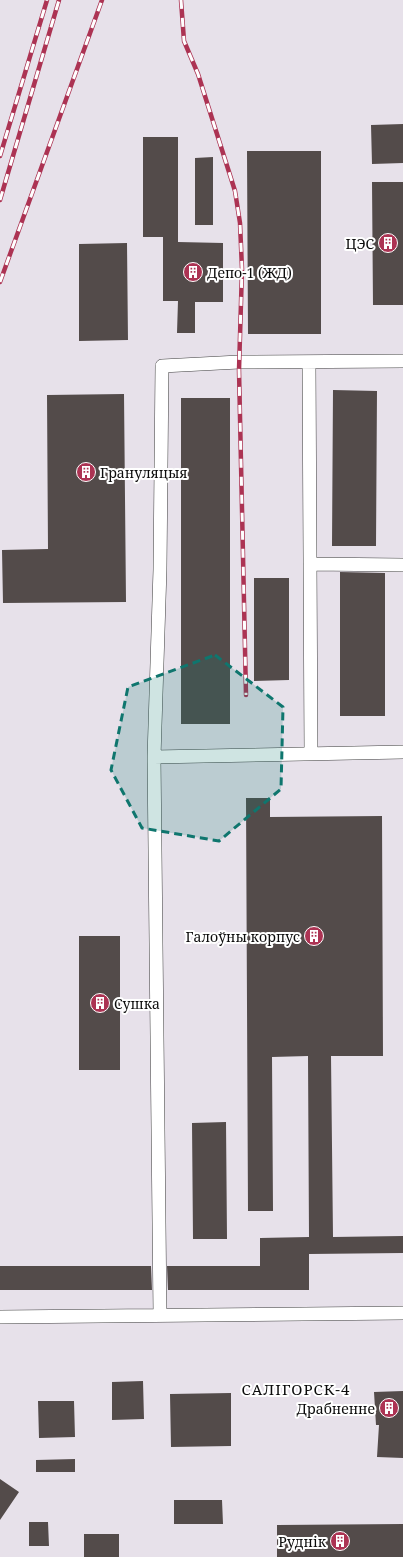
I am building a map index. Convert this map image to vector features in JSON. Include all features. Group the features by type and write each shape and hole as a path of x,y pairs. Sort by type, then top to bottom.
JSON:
{"lane":[{"path":"160,1315 154,757 160,568 162,366 239,362 403,361"},
{"path":"309,362 310,754"},
{"path":"310,564 403,565"},
{"path":"154,757 403,752"},
{"path":"0,1317 403,1313"}],"highlighted area":[{"path":"215,655 283,707 281,789 219,841 142,828 111,770 128,687"}],"shaded area":[{"path":"0,0 403,0 403,1557 0,1557"}],"building":[{"path":"403,124 403,163 372,164 371,125"},
{"path":"143,137 178,137 178,242 223,243 223,302 195,302 195,333 177,333 178,301 163,301 163,237 143,237"},
{"path":"247,151 321,151 321,334 248,334"},
{"path":"213,157 213,225 195,225 195,158"},
{"name":"ЦЭС","path":"372,182 403,182 403,305 373,305"},
{"path":"127,243 128,340 79,341 79,244"},
{"path":"333,390 377,391 376,546 332,546"},
{"name":"Грануляцыя","path":"124,394 126,602 3,603 2,550 48,549 47,395"},
{"path":"181,398 230,398 230,724 181,724"},
{"path":"340,572 385,573 385,716 340,716"},
{"path":"254,578 289,578 289,680 254,681"},
{"name":"Галоўны корпус","path":"246,798 270,798 270,817 382,816 383,1056 331,1056 333,1237 403,1236 403,1253 309,1254 309,1290 168,1290 167,1266 260,1266 260,1238 309,1237 308,1056 272,1057 273,1211 248,1211"},
{"name":"Сушка","path":"79,936 120,936 120,1070 79,1070"},
{"path":"226,1122 227,1239 193,1239 192,1123"},
{"path":"0,1266 151,1266 152,1290 0,1290"},
{"path":"143,1381 144,1419 112,1420 112,1382"},
{"path":"403,1391 403,1458 377,1457 379,1425 376,1425 374,1392"},
{"path":"231,1393 231,1446 171,1447 170,1394"},
{"path":"38,1401 74,1401 75,1437 39,1438"},
{"path":"75,1459 75,1472 36,1472 36,1460"},
{"path":"0,1479 19,1492 0,1520"},
{"path":"174,1500 222,1500 223,1524 174,1524"},
{"path":"29,1522 48,1522 49,1546 29,1546"},
{"name":"Руднік","path":"403,1524 403,1557 277,1557 277,1525"},
{"path":"84,1534 119,1534 119,1557 84,1557"}],"railway":[{"path":"0,156 47,0"},
{"path":"0,200 59,0"},
{"path":"0,282 102,0"},
{"path":"181,0 184,41 198,74 235,191 240,223 242,269 239,370 246,695"}],"place":[{"name":"ЦЭС","path":"388,243"},
{"name":"Депо-1 (ЖД)","path":"193,272"},
{"name":"Грануляцыя","path":"86,472"},
{"name":"Галоўны корпус","path":"314,936"},
{"name":"Сушка","path":"100,1003"},
{"name":"Драбненне","path":"389,1408"},
{"name":"Руднік","path":"340,1541"}],"district":[{"name":"САЛІГОРСК-4","path":"296,1389"}]}
